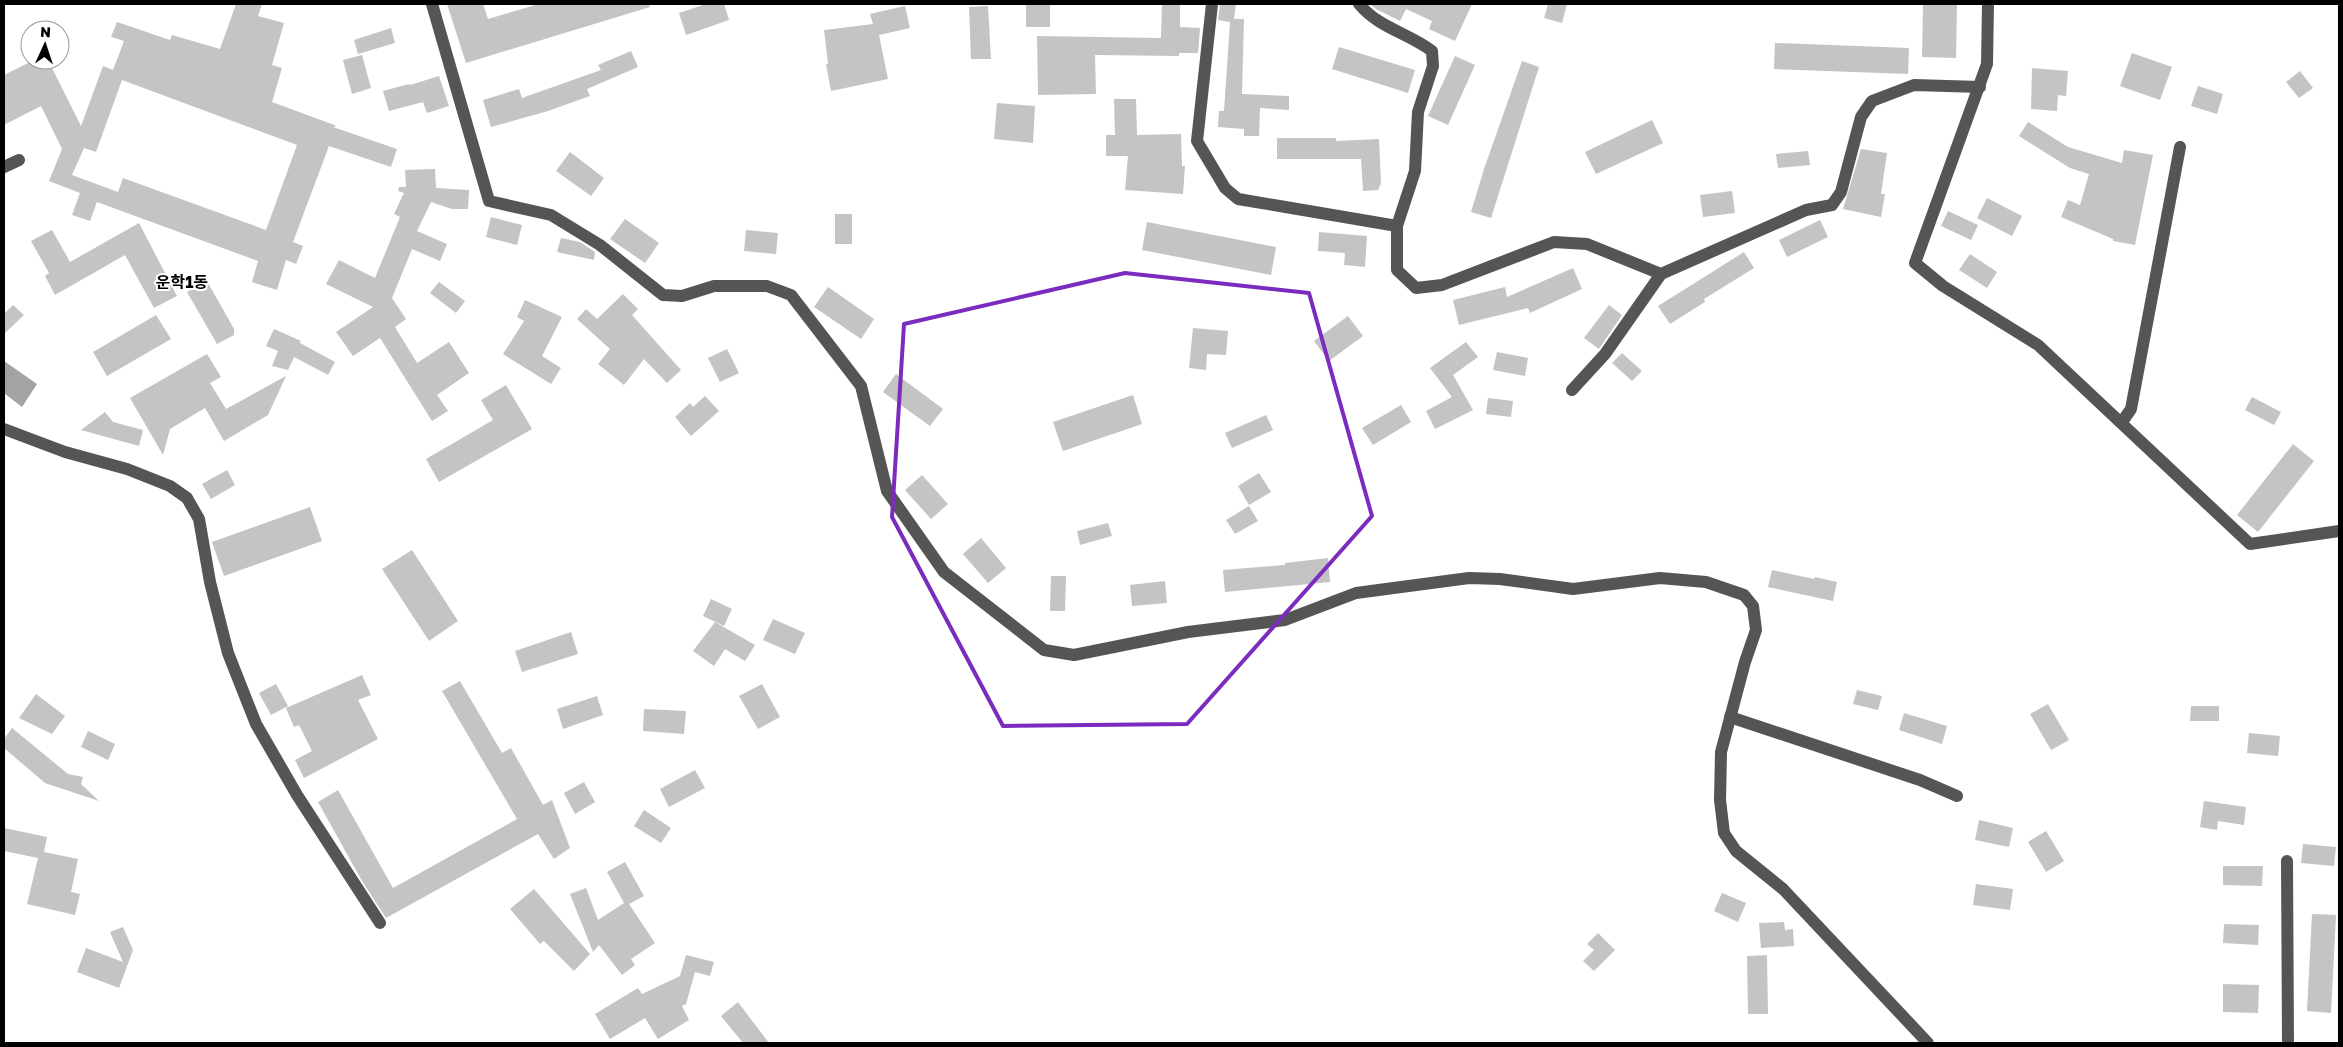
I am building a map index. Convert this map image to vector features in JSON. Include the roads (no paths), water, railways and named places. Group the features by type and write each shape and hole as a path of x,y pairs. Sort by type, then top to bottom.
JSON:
{"street":[{"path":"432,4 489,201 551,215 600,245 663,295 682,296 714,286 767,286 791,295 861,386 887,491 944,572 1044,650 1074,655 1188,632 1285,620 1356,593 1469,578 1500,579 1573,589 1660,578 1706,582 1744,595 1753,606 1756,630 1745,662 1722,752 1720,800 1724,833 1736,851 1783,889 1928,1043"},
{"path":"1212,4 1198,141 1225,188 1238,199 1397,226"},
{"path":"1360,4 1370,17 1417,40 1432,51 1433,66 1418,112 1415,171 1397,226 1397,270 1416,288 1442,286 1554,242 1587,244 1660,274"},
{"path":"1988,4 1988,64 1915,263 1943,286 2038,345 2250,544 2339,531"},
{"path":"1572,390 1606,354 1660,274 1806,210 1832,205 1841,192 1861,117 1872,100 1914,85 1980,86"},
{"path":"2122,422 2131,409 2180,147"},
{"path":"4,167 19,160"},
{"path":"4,429 65,452 128,470 170,486 187,498 199,519 210,582 228,653 256,724 297,795 380,923"},
{"path":"1730,717 1920,780 1956,796"},
{"path":"2287,861 2288,1043"}],"district":[{"name":"운학1동","path":"182,282"}]}
